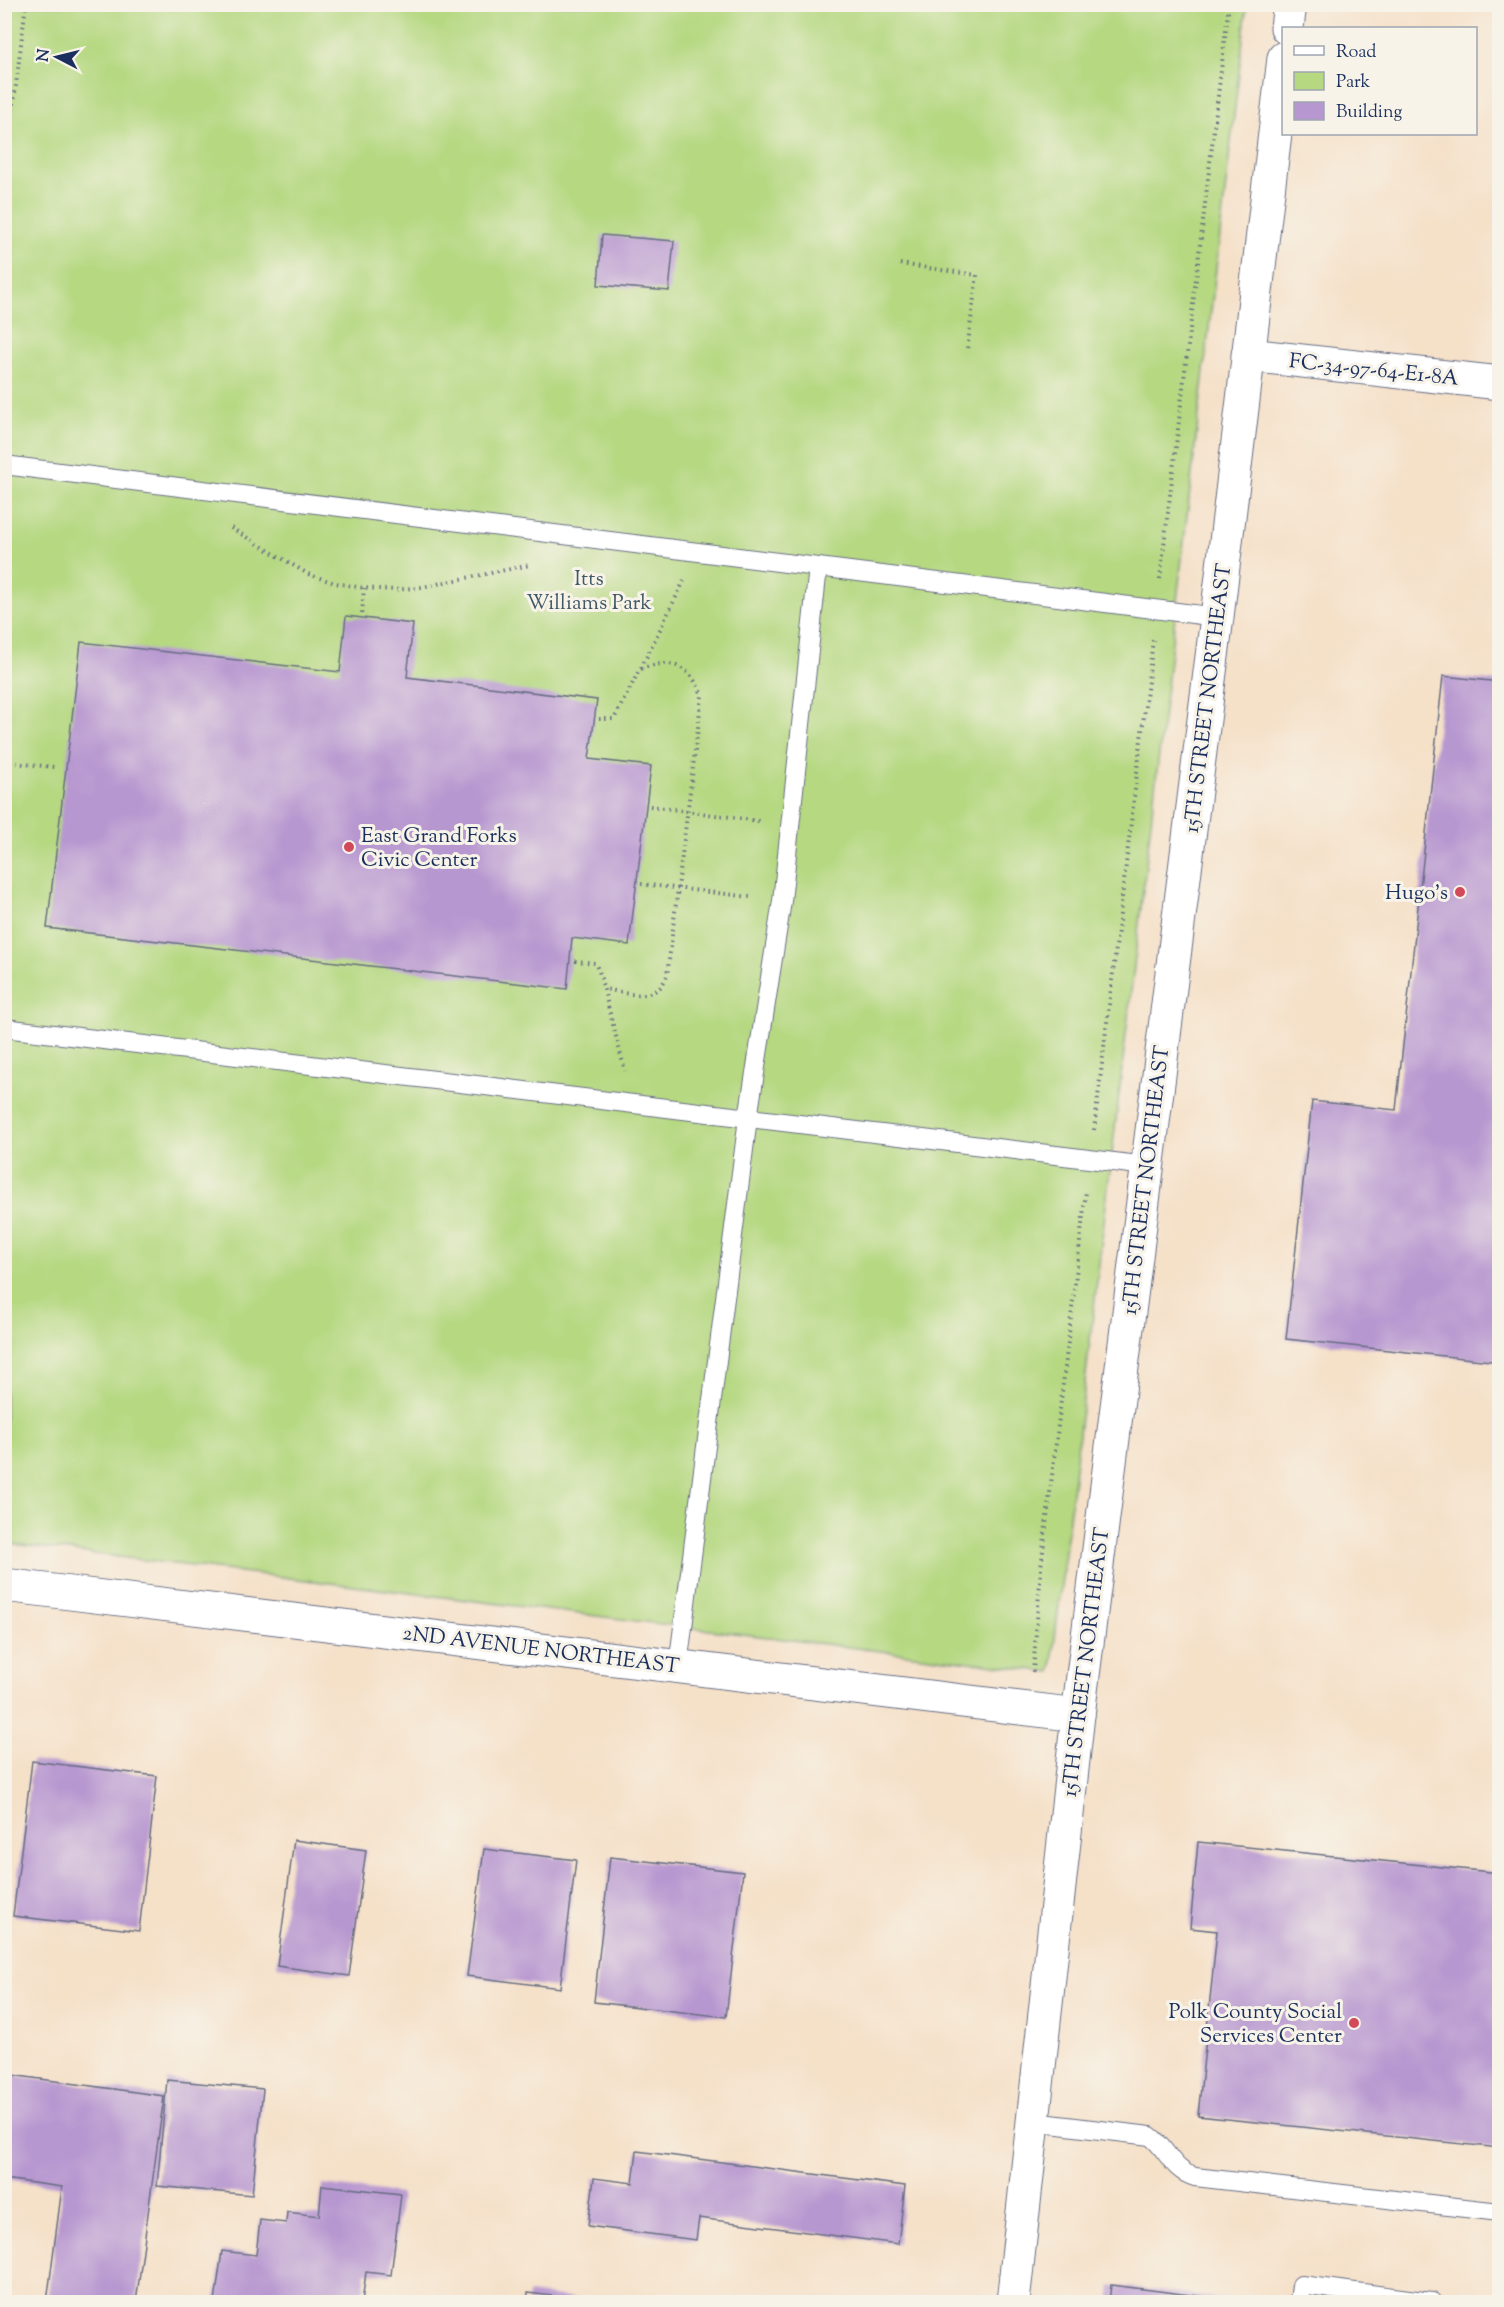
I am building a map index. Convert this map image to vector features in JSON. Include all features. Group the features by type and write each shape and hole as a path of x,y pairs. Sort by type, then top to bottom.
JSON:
{"street":[{"path":"1287,27 1290,4"},
{"name":"15TH STREET NORTHEAST","path":"1013,2302 1078,1714 1217,616 1282,74"},
{"name":"FC-34-97-64-E1-8A","path":"1248,355 1500,383"},
{"name":"2ND AVENUE NORTHEAST","path":"4,1585 1078,1714"}],"lane":[{"path":"4,465 1217,616"},
{"path":"678,1666 748,1118 782,901 818,567"},
{"path":"4,1028 1147,1166"},
{"path":"1034,2122 1150,2136 1163,2147 1179,2170 1195,2177 1500,2212"},
{"path":"1299,2302 1301,2285 1431,2302"}],"path":[{"path":"4,182 26,4"},
{"path":"1030,1709 1041,1568 1229,4"},
{"path":"900,264 977,274 967,350"},
{"path":"229,527 243,533 308,574 335,583 364,588 395,590 422,587 537,564"},
{"path":"599,719 614,719 686,576 690,551"},
{"path":"362,613 364,588"},
{"path":"604,989 630,994 647,993 660,988 667,976 702,695 696,682 684,669 668,662 640,669"},
{"path":"4,762 54,767"},
{"path":"650,806 790,825"},
{"path":"641,884 782,901"},
{"path":"575,961 595,963 604,989 633,1104"}],"green space":[{"name":"Itts Williams Park","path":"5,5 1247,5 1051,1672 5,1543"}],"building":[{"path":"602,235 674,241 669,291 598,285"},
{"name":"East Grand Forks Civic Center","path":"346,616 413,624 407,677 597,700 589,759 651,766 629,945 572,938 567,989 47,928 81,642 340,672"},
{"name":"Hugo's","path":"1443,676 1500,682 1500,1362 1286,1339 1312,1101 1396,1110"},
{"path":"32,1761 157,1776 139,1931 13,1916"},
{"path":"294,1840 366,1850 349,1976 277,1966"},
{"name":"Polk County Social Services Center","path":"1198,1842 1500,1873 1500,2148 1198,2116 1217,1931 1190,1928"},
{"path":"484,1849 576,1860 560,1988 467,1976"},
{"path":"610,1857 743,1872 726,2017 594,2002"},
{"path":"4,2074 164,2096 136,2302 47,2302 62,2187 4,2179"},
{"path":"167,2080 263,2089 252,2195 157,2186"},
{"path":"637,2151 905,2186 898,2244 699,2218 696,2240 588,2226 594,2178 633,2183"},
{"path":"322,2185 401,2194 391,2275 366,2272 362,2302 215,2302 222,2251 256,2255 260,2220 286,2223 287,2212 319,2216"},
{"path":"1111,2285 1231,2300 1230,2302 1109,2302"},
{"path":"528,2293 593,2301 593,2302 527,2302"}],"place":[{"name":"East Grand Forks Civic Center","path":"349,847"},
{"name":"Hugo's","path":"1460,892"},
{"name":"Polk County Social Services Center","path":"1354,2023"}]}
